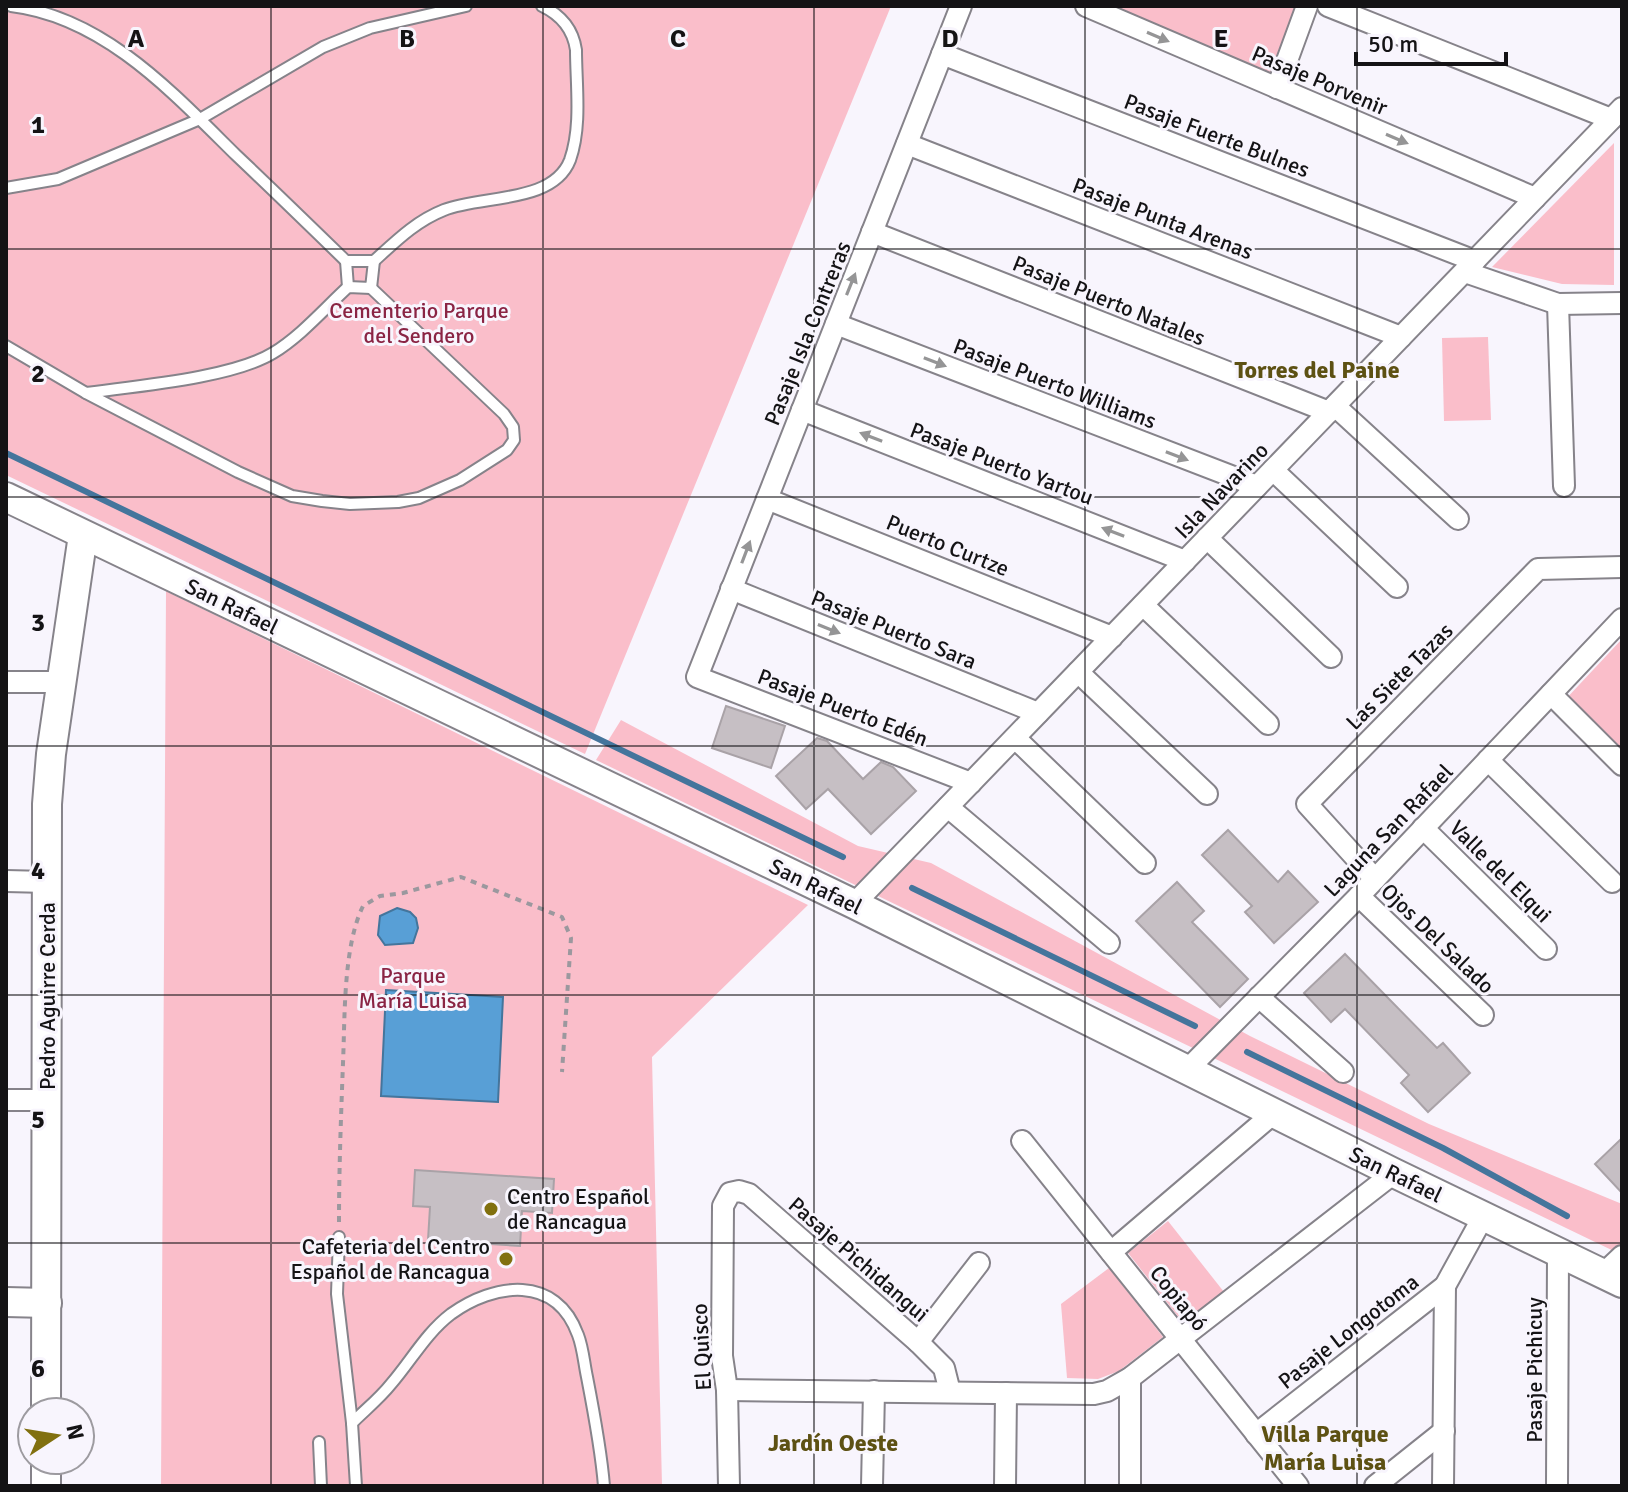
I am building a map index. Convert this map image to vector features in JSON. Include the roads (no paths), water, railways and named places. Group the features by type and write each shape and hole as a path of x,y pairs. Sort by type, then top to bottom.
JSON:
{"street":[{"name":"Pasaje Isla Contreras","path":"697,677 961,6"},
{"name":"Pasaje Porvenir","path":"1086,6 1535,198"},
{"path":"1277,88 1307,6"},
{"path":"1328,6 1617,114"},
{"name":"Pasaje Fuerte Bulnes","path":"942,54 1558,304 1622,303"},
{"name":"Isla Navarino","path":"854,904 1617,114"},
{"name":"Pasaje Punta Arenas","path":"907,144 1401,337"},
{"name":"Pasaje Puerto Natales","path":"872,232 1332,409"},
{"path":"1558,304 1564,486"},
{"name":"Pasaje Puerto Williams","path":"836,324 1257,486"},
{"path":"1332,409 1458,519"},
{"name":"Pasaje Puerto Yartou","path":"802,410 1185,561"},
{"path":"1273,470 1397,587"},
{"name":"San Rafael","path":"6,497 854,904 1558,1254 1616,1271"},
{"name":"Puerto Curtze","path":"767,499 1112,637"},
{"name":"Pedro Aguirre Cerda","path":"46,1396 49,775 83,535"},
{"path":"1207,538 1331,657"},
{"name":"Las Siete Tazas","path":"1375,879 1307,804 1538,569 1622,567"},
{"name":"Pasaje Puerto Sara","path":"731,589 1038,713"},
{"path":"1143,605 1268,724"},
{"name":"Laguna San Rafael","path":"1186,1071 1359,896 1622,619"},
{"path":"1078,672 1207,794"},
{"name":"Pasaje Puerto Edén","path":"697,677 971,783"},
{"path":"6,682 61,682"},
{"path":"1551,694 1622,765"},
{"path":"1015,738 1145,863"},
{"path":"1488,760 1612,882"},
{"path":"948,807 1109,943"},
{"name":"Valle del Elqui","path":"1423,828 1546,949"},
{"path":"6,881 47,882"},
{"name":"Ojos Del Salado","path":"1359,896 1483,1015"},
{"path":"1259,997 1343,1072"},
{"path":"6,1100 47,1100"},
{"path":"1111,1252 1274,1113"},
{"name":"Copiapó","path":"1022,1141 1298,1486"},
{"path":"727,1390 1094,1394 1107,1391 1130,1378 1394,1173"},
{"name":"Pasaje Pichidangui","path":"723,1206 730,1193 739,1191 749,1194 918,1342 944,1368 950,1392"},
{"name":"El Quisco","path":"723,1206 722,1365 727,1390 729,1486"},
{"name":"Pasaje Longotoma","path":"1256,1434 1445,1286 1483,1217"},
{"name":"Pasaje Pichicuy","path":"1557,1486 1558,1254"},
{"path":"918,1342 979,1263"},
{"path":"1443,1486 1445,1286"},
{"path":"6,1302 47,1303"},
{"path":"1130,1378 1130,1486"},
{"path":"872,1486 874,1391"},
{"path":"1005,1486 1006,1393"},
{"path":"1375,1486 1444,1431"}],"lane":[{"path":"11,6 58,18 99,38 137,63 200,119 346,261 348,287"},
{"path":"6,188 58,179 200,119 323,47 370,28 466,6"},
{"path":"371,288 374,261 403,234 443,210 538,190 550,185 566,168 576,132 576,50 574,37 567,26 542,6"},
{"path":"346,261 374,261"},
{"path":"6,346 86,393 238,472 292,496 350,504 419,498 460,480 507,450 514,440 513,427 504,414 371,288 348,287 271,354 202,375 86,393"},
{"path":"339,1237 337,1294 356,1486"},
{"path":"352,1423 391,1384 412,1355 450,1315 481,1297 507,1289 533,1290 567,1315 578,1334 600,1439 604,1486"},
{"path":"319,1442 321,1486"}],"water":[{"path":"397,908 410,912 416,918 418,928 413,943 385,945 378,935 380,916"},
{"path":"386,990 503,997 498,1102 381,1096"}],"waterway":[{"path":"6,453 843,857"},
{"path":"912,888 1195,1026"},
{"path":"1247,1052 1443,1148 1567,1216"}],"place":[{"name":"Centro Español de Rancagua","path":"491,1209"},
{"name":"Cafeteria del Centro Español de Rancagua","path":"506,1259"}],"district":[{"name":"Torres del Paine","path":"1317,370"},
{"name":"Jardín Oeste","path":"833,1443"},
{"name":"Villa Parque María Luisa","path":"1325,1448"}],"park label":[{"name":"Cementerio Parque del Sendero","path":"419,322"},
{"name":"Parque María Luisa","path":"413,988"}]}
